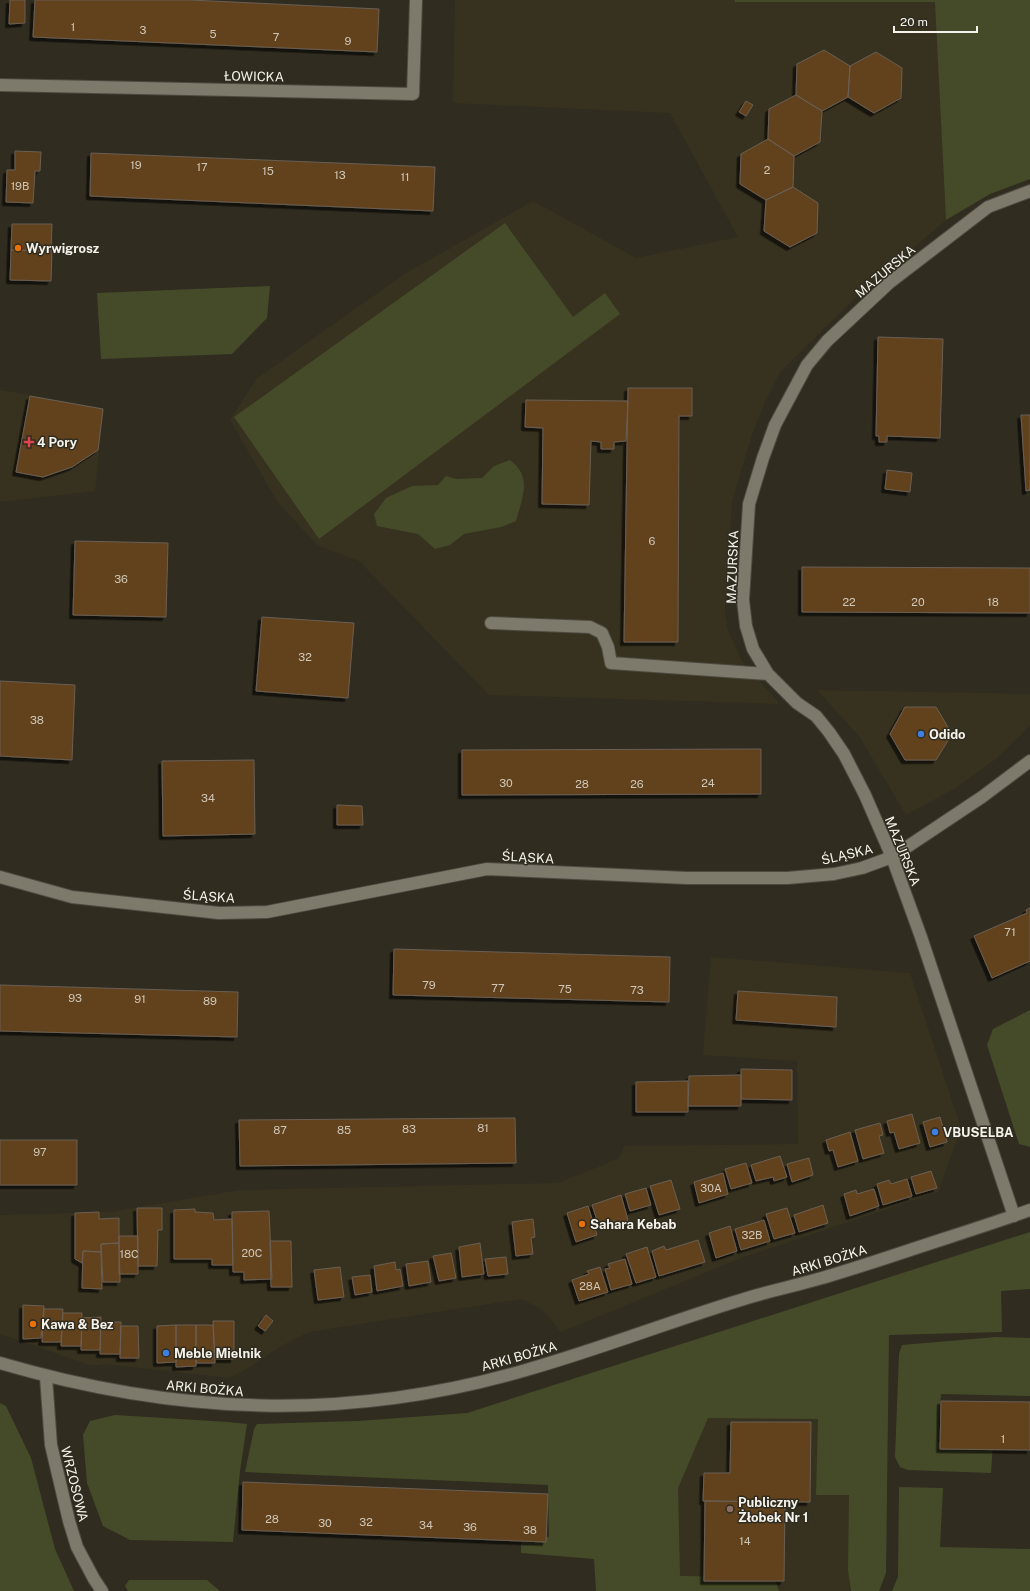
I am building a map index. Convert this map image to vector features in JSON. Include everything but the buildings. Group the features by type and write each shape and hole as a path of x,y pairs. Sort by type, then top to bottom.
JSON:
{"street":[{"name":"ŁOWICKA","path":"0,85 413,94 416,0"},
{"name":"MAZURSKA","path":"1014,1216 921,937 892,857 844,754 816,716 797,703 768,674 753,648 746,626 743,600 746,532 749,504 775,425 807,365 827,341 889,284 988,207 1030,191"},
{"path":"491,623 590,627 602,633 608,647 611,663 768,674"},
{"name":"ŚLĄSKA","path":"0,877 72,897 220,913 267,912 487,869 687,878 787,878 834,874 862,868 892,857 982,797 1030,761"},
{"name":"ARKI BOŻKA","path":"0,1363 46,1377 113,1391 187,1402 240,1406 290,1407 345,1404 427,1393 455,1388 525,1371 744,1299 833,1275 1030,1210"},
{"name":"WRZOSOWA","path":"46,1377 50,1445 67,1514 77,1547 102,1591"}],"shaded area":[{"path":"455,0 936,2 946,220 853,300 780,372 766,400 752,435 732,501 725,612 728,630 742,661 780,704 489,695 359,561 317,545 277,501 230,420 256,379 403,275 533,201 636,258 738,237 670,113 453,103"},
{"path":"0,390 104,408 95,491 0,502"},
{"path":"817,690 1030,694 1030,725 996,759 954,789 906,815 859,736"},
{"path":"711,957 910,973 961,1128 938,1192 741,1258 561,1332 544,1311 522,1299 309,1332 278,1348 252,1366 229,1378 105,1364 92,1366 0,1334 0,1215 111,1212 240,1190 558,1183 618,1159 624,1146 798,1144 797,1061 703,1055"},
{"name":"Publiczny Żłobek Nr 1","path":"857,1339 850,1591 602,1591 612,1428"}],"green space":[{"path":"735,0 1030,0 1030,179 990,194 946,220 935,2 735,2"},
{"path":"505,223 573,317 605,293 620,314 319,539 234,417"},
{"path":"270,286 267,318 232,354 101,359 97,293"},
{"path":"510,460 521,473 524,481 523,496 516,521 501,527 464,534 450,545 435,549 418,534 377,526 374,514 386,498 412,486 438,485 446,476 456,479 482,478 494,466"},
{"path":"1030,1010 1030,1147 1019,1144 987,1045 993,1029"},
{"path":"1030,1232 1030,1289 1001,1291 1002,1332 889,1335 886,1573 879,1591 851,1591 848,1570 849,1495 816,1495 818,1419 708,1418 678,1488 680,1576 774,1577 779,1591 596,1591 594,1559 521,1553 521,1536 549,1537 548,1485 245,1472 254,1429 257,1424 358,1421 467,1413"},
{"path":"996,1337 1030,1338 1030,1396 941,1394 938,1442 993,1443 991,1473 908,1470 900,1467 895,1457 899,1354 902,1345"},
{"path":"0,1403 6,1406 31,1458 55,1549 74,1591 0,1591"},
{"path":"115,1415 247,1424 240,1471 233,1542 130,1540 103,1526 87,1483 83,1435 90,1421"},
{"path":"899,1487 943,1488 940,1547 1030,1549 1030,1591 892,1591 898,1577"},
{"path":"129,1580 207,1580 220,1591 128,1591 125,1586"}],"place":[{"name":"Wyrwigrosz","path":"18,248"},
{"name":"4 Pory","path":"29,442"},
{"name":"Odido","path":"921,734"},
{"name":"VBUSELBA","path":"935,1132"},
{"name":"Sahara Kebab","path":"582,1224"},
{"name":"Kawa & Bez","path":"33,1324"},
{"name":"Meble Mielnik","path":"166,1353"},
{"name":"Publiczny Żłobek Nr 1","path":"730,1509"}]}
